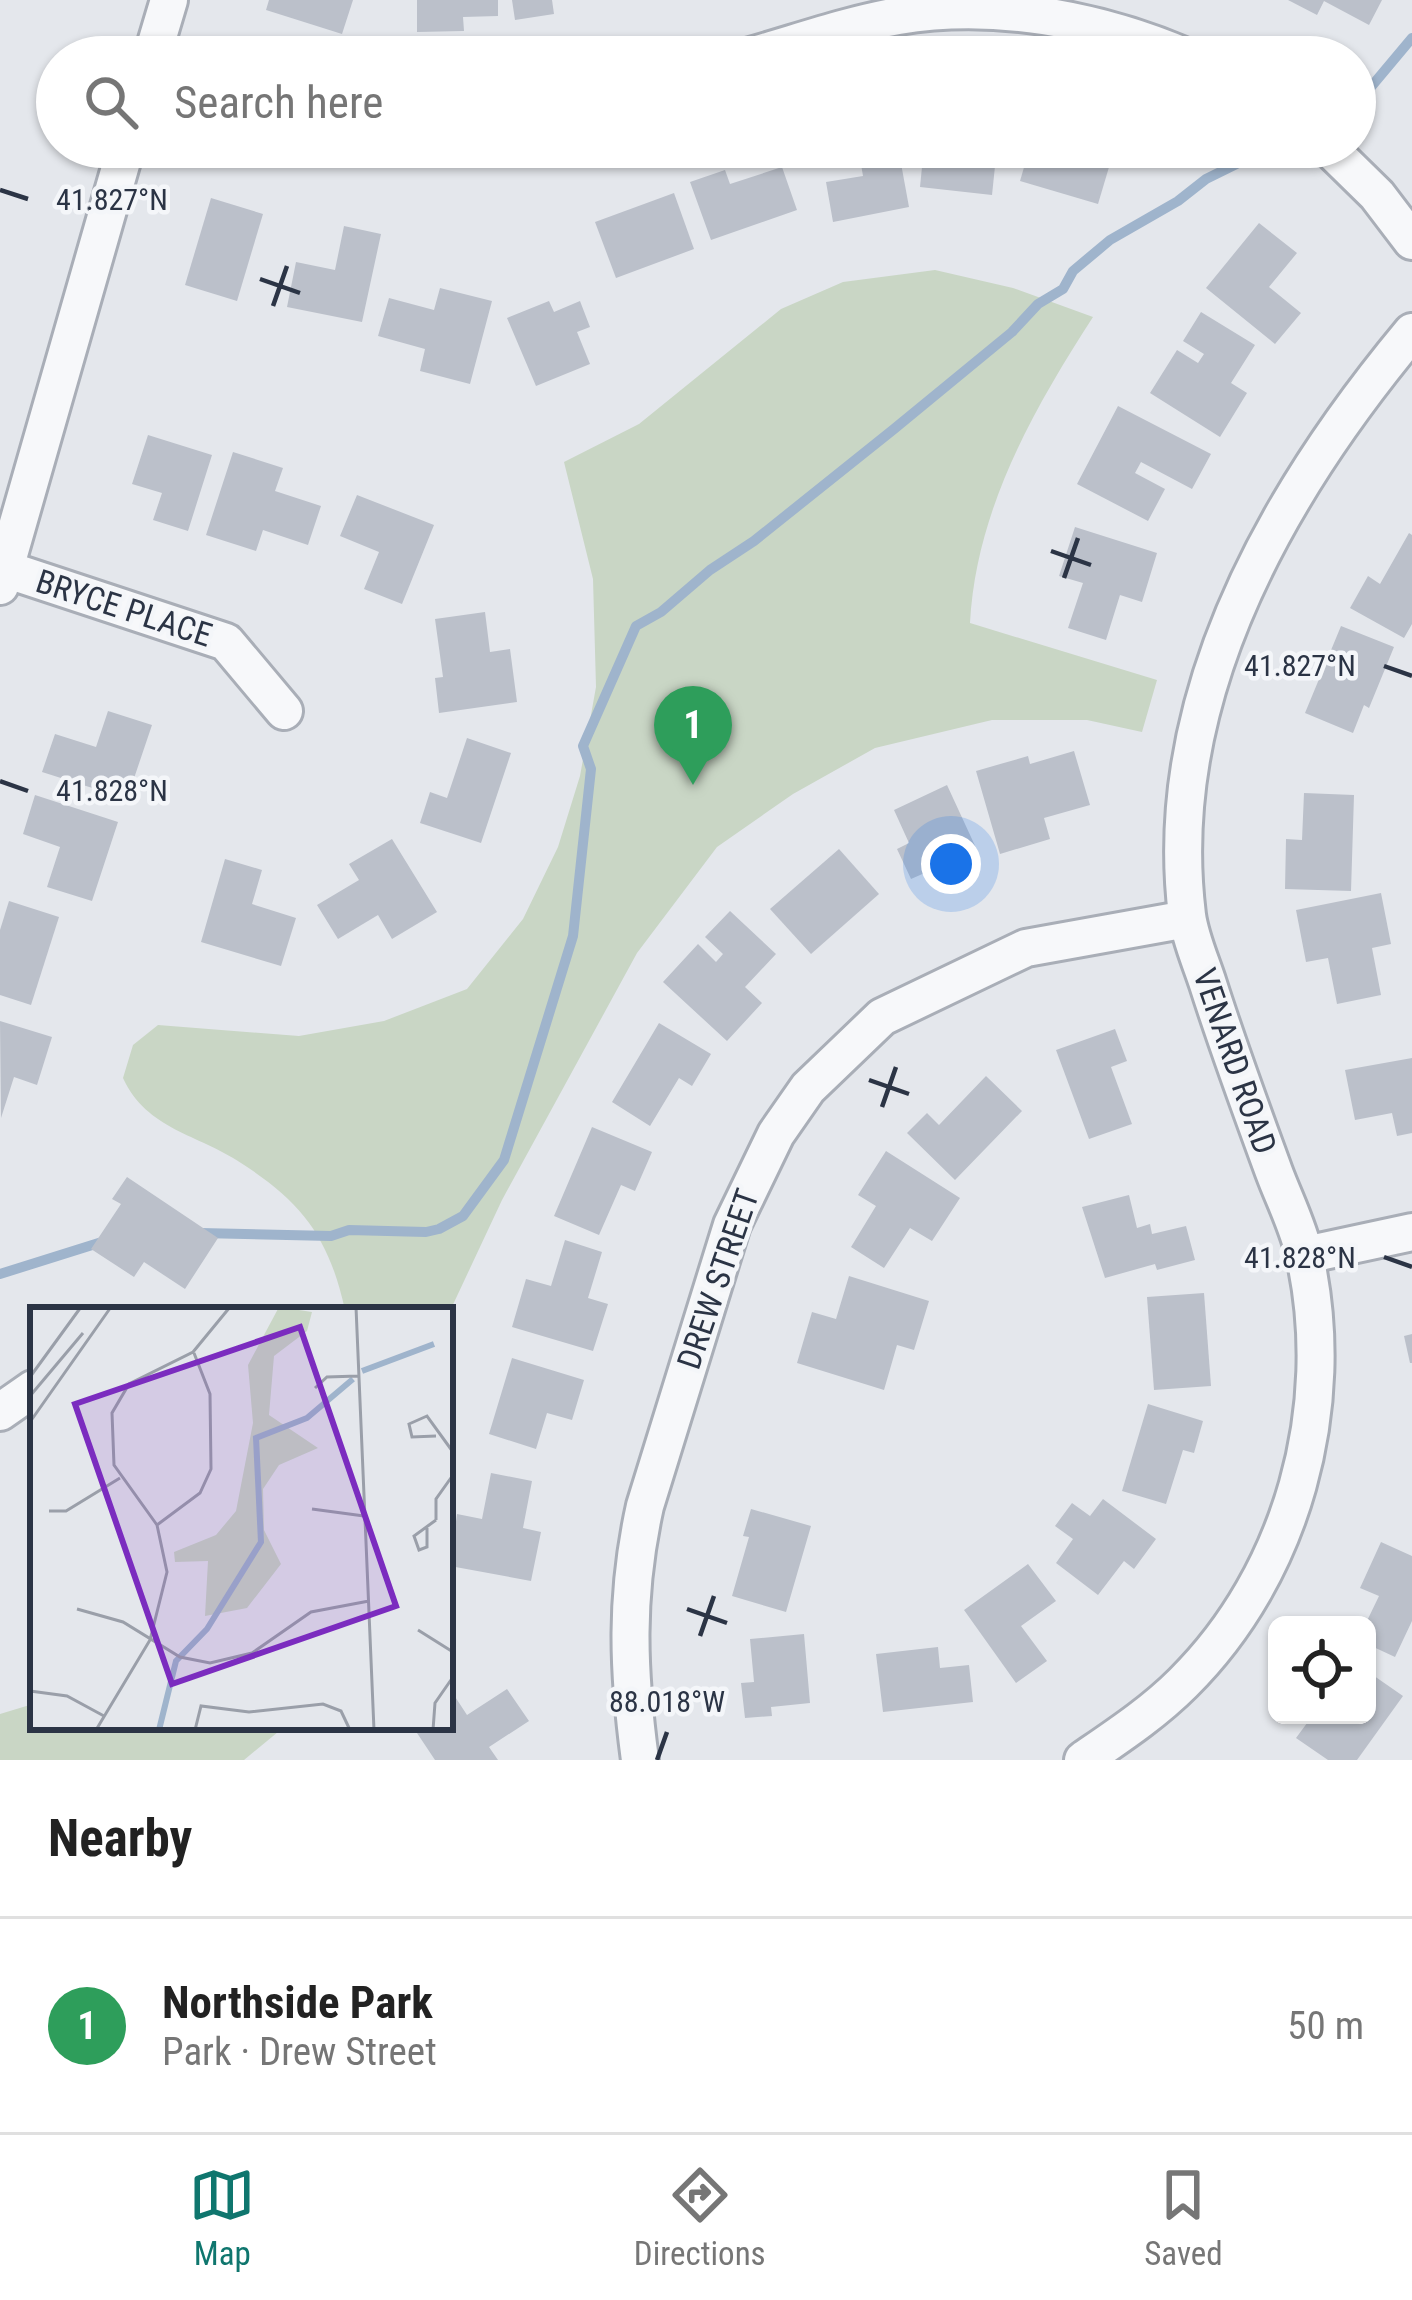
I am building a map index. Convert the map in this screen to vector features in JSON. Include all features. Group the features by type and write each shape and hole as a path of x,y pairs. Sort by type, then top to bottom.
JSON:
{"street":[{"path":"158,36 169,0"},
{"path":"819,36 864,23 962,11 1082,22 1124,36"},
{"path":"3,578 120,168"},
{"path":"1349,168 1412,241"},
{"name":"VENARD ROAD","path":"1083,1760 1145,1717 1222,1638 1270,1561 1294,1499 1314,1399 1315,1340 1305,1255 1226,1042 1187,920 1186,782 1201,711 1225,638 1267,544 1309,469 1361,393 1412,332"},
{"name":"BRYCE PLACE","path":"3,578 226,642 284,711"},
{"name":"DREW STREET","path":"640,1760 627,1629 634,1552 732,1225 776,1134 808,1088 883,1017 1027,948 1187,920"},
{"path":"1305,1255 1412,1232"},
{"path":"0,1412 30,1391"}],"green space":[{"path":"935,270 1013,288 1093,317 1011,462 983,541 970,623 1157,680 1142,732 1087,720 992,720 875,748 793,794 717,847 637,953 502,1200 452,1307 344,1307 331,1262 297,1208 263,1178 160,1120 133,1095 123,1078 133,1045 158,1025 299,1036 384,1021 467,989 523,919 558,847 580,776 596,687 593,579 564,462 639,424 781,309 843,282"},
{"path":"30,1705 30,1730 280,1730 244,1760 0,1760 0,1714"}],"building":[{"path":"269,0 353,0 342,34 266,10"},
{"path":"417,0 498,0 498,16 463,17 464,31 417,32"},
{"path":"512,0 552,0 554,14 515,20"},
{"path":"1288,0 1382,0 1369,25 1324,1 1317,15"},
{"path":"782,168 797,210 711,240 690,182 725,170 730,184"},
{"path":"862,168 902,168 909,207 833,222 826,182 863,176"},
{"path":"922,168 995,168 992,195 920,187"},
{"path":"1024,168 1109,168 1098,204 1020,181"},
{"path":"674,193 694,249 616,278 595,222"},
{"path":"211,198 263,214 237,301 185,285"},
{"path":"1259,223 1297,253 1269,287 1301,313 1275,344 1206,288"},
{"path":"344,226 381,234 362,322 287,307 296,262 335,270"},
{"path":"440,288 492,301 470,384 420,371 425,349 378,336 389,298 434,310"},
{"path":"549,301 554,312 580,301 590,327 577,332 590,364 536,386 507,318"},
{"path":"1201,312 1255,345 1231,383 1247,393 1220,437 1150,393 1177,350 1198,363 1204,354 1183,341"},
{"path":"1118,406 1211,454 1192,489 1141,462 1135,473 1165,489 1148,521 1077,484"},
{"path":"148,435 212,455 188,531 153,520 162,493 132,484"},
{"path":"233,452 283,468 275,491 321,506 308,545 263,530 256,551 206,535"},
{"path":"357,495 434,525 402,604 364,589 379,552 340,536"},
{"path":"1075,527 1157,553 1142,602 1120,595 1106,640 1068,628 1083,583 1059,576"},
{"path":"1409,533 1412,624 1404,638 1350,608 1368,576 1380,584"},
{"path":"485,612 490,652 510,649 517,702 439,713 435,678 443,677 435,619"},
{"path":"1341,626 1394,647 1369,708 1364,705 1353,733 1305,713"},
{"path":"108,711 152,725 127,799 42,772 55,734 96,747"},
{"path":"467,738 511,753 481,843 420,823 430,792 447,798"},
{"path":"1074,751 1090,805 1044,818 1050,839 1000,854 976,771 1028,756 1030,764"},
{"path":"947,785 977,850 911,879 897,849 909,843 894,810"},
{"path":"1304,793 1354,795 1351,891 1285,889 1286,839 1302,840"},
{"path":"35,795 118,822 92,901 47,887 60,847 23,834"},
{"path":"392,839 437,912 392,939 378,915 338,939 317,905 359,880 349,864"},
{"path":"839,849 879,894 811,954 770,909"},
{"path":"225,859 262,870 252,904 296,918 281,966 201,942"},
{"path":"1381,893 1391,944 1372,948 1381,995 1337,1004 1328,958 1306,962 1296,910"},
{"path":"9,901 59,917 31,1005 0,995 0,930"},
{"path":"730,911 776,954 745,987 762,1003 727,1041 663,982 698,944 716,962 723,954 705,937"},
{"path":"0,1021 52,1037 37,1085 14,1077 1,1118"},
{"path":"659,1023 711,1054 692,1086 679,1078 650,1126 612,1102"},
{"path":"1115,1029 1127,1061 1111,1067 1132,1124 1089,1139 1056,1050"},
{"path":"1412,1058 1412,1133 1397,1136 1392,1113 1355,1120 1345,1070"},
{"path":"986,1076 1022,1111 955,1180 907,1133 927,1113 939,1125"},
{"path":"592,1127 652,1152 635,1191 621,1185 599,1235 554,1216"},
{"path":"886,1151 960,1198 932,1241 910,1228 884,1268 851,1247 876,1206 858,1195"},
{"path":"127,1177 218,1238 185,1289 144,1262 134,1277 91,1249 121,1204 112,1199"},
{"path":"1129,1195 1137,1228 1150,1224 1152,1234 1186,1226 1195,1260 1157,1270 1155,1264 1105,1278 1082,1207"},
{"path":"565,1240 602,1252 588,1298 608,1304 593,1351 512,1327 526,1279 551,1286"},
{"path":"849,1276 929,1301 914,1350 897,1345 884,1390 797,1363 812,1312 836,1319"},
{"path":"1204,1293 1211,1386 1154,1390 1147,1297"},
{"path":"1412,1334 1412,1363 1410,1363 1404,1336"},
{"path":"512,1358 584,1380 572,1420 547,1413 536,1449 489,1434"},
{"path":"1148,1404 1203,1421 1194,1453 1183,1450 1166,1504 1122,1491"},
{"path":"491,1473 532,1481 523,1528 541,1532 531,1581 453,1567 457,1514 482,1519"},
{"path":"1103,1499 1156,1539 1134,1569 1124,1561 1098,1595 1056,1563 1073,1539 1055,1526 1072,1503 1090,1516"},
{"path":"751,1509 811,1526 786,1612 732,1596 749,1537 743,1536"},
{"path":"1381,1542 1412,1556 1412,1621 1395,1657 1376,1648 1376,1616 1369,1616 1379,1596 1360,1588"},
{"path":"1028,1564 1056,1601 1021,1626 1047,1661 1016,1683 964,1610"},
{"path":"804,1634 810,1703 771,1707 772,1716 745,1718 741,1683 754,1682 750,1639"},
{"path":"938,1647 940,1668 969,1665 973,1702 883,1712 876,1654"},
{"path":"1376,1677 1403,1696 1357,1760 1328,1760 1296,1738 1306,1724 1376,1724"},
{"path":"507,1689 529,1721 489,1747 498,1760 435,1760 415,1730 453,1730 453,1694 467,1715"}],"waterway":[{"path":"1376,81 1412,38"},
{"path":"200,1233 426,1232 463,1216 504,1160 573,936 591,769 583,746 636,626 754,541 894,429 1012,332 1038,304 1063,289 1073,271 1110,240 1228,168"},
{"path":"0,1274 105,1241"}],"place":[{"name":"Northside Park","path":"693,785"}]}
